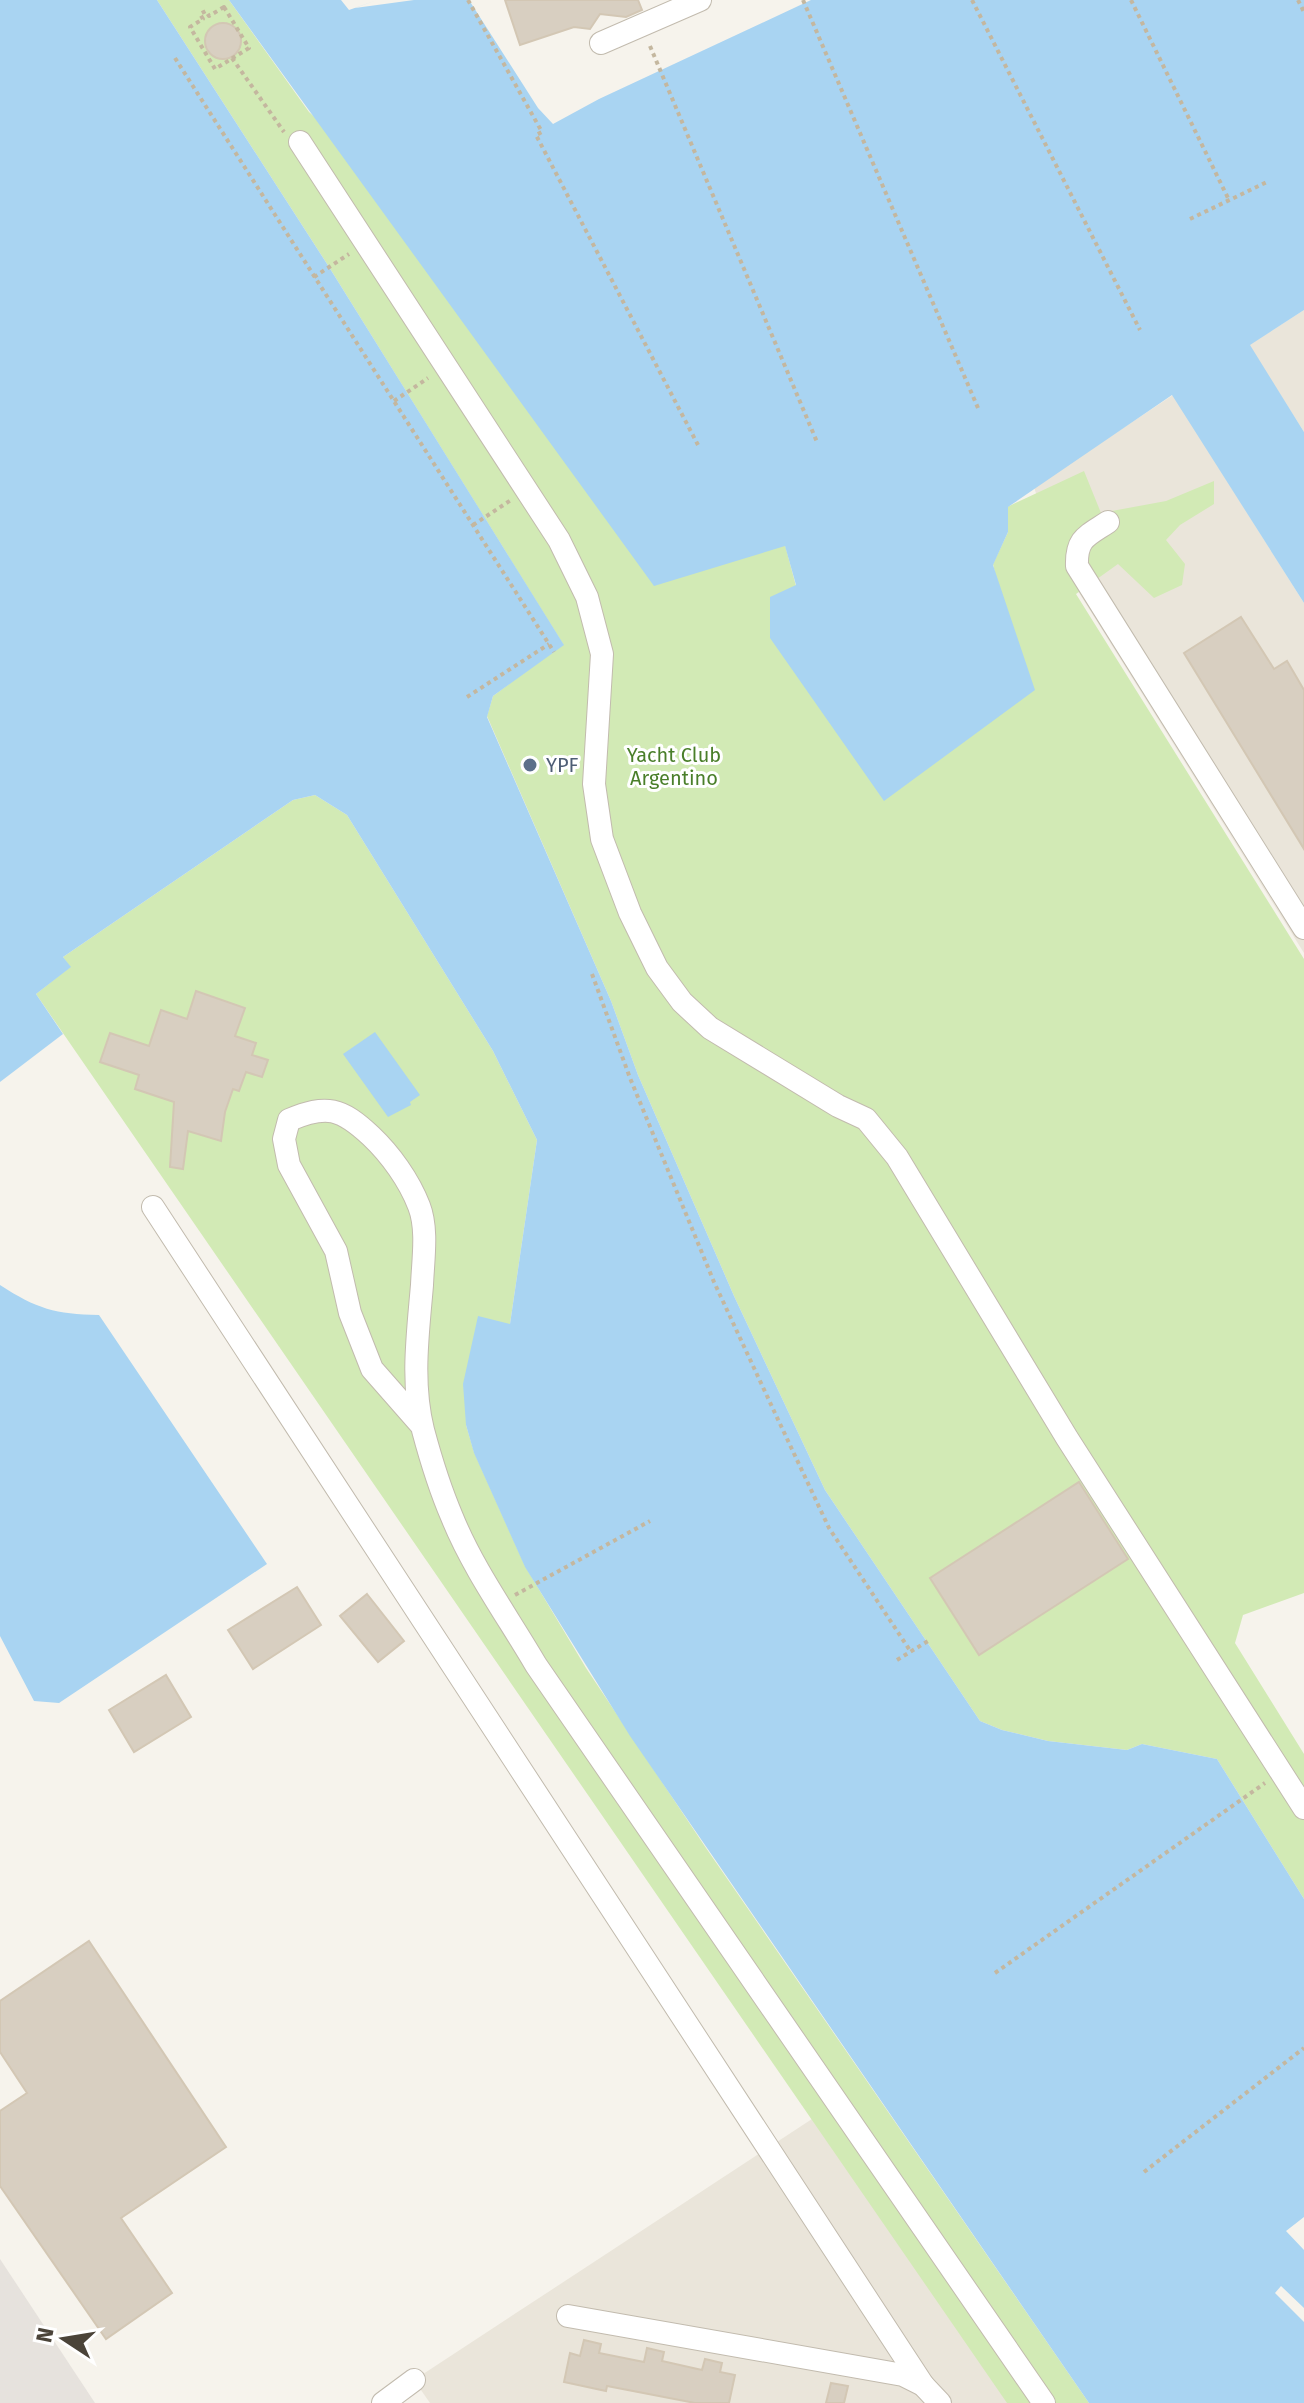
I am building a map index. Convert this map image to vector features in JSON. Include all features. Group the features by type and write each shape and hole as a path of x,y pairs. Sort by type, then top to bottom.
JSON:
{"street":[{"path":"601,43 700,0"},
{"path":"300,142 575,570 595,623 602,654 594,784 602,839 630,913 657,968 682,1002 710,1028 838,1106 866,1119 897,1157 1067,1438 1304,1808"},
{"path":"1108,522 1081,540 1076,551 1077,566 1304,928"},
{"path":"422,1426 372,1369 350,1313 336,1251 289,1165 284,1139 289,1120 313,1110 341,1113 361,1127 386,1150 419,1207 423,1259 416,1362 422,1426 452,1519 536,1665 1044,2403"},
{"path":"153,1207 923,2385 940,2403"},
{"path":"568,2316 903,2375 923,2385"},
{"path":"383,2403 414,2380"}],"path":[{"path":"468,0 542,132 536,135 698,445"},
{"path":"803,0 978,408"},
{"path":"972,0 1140,330"},
{"path":"1131,0 1229,200"},
{"path":"1298,0 1304,12"},
{"path":"224,7 249,48 232,58 215,69 190,27 203,19 200,14 206,11 209,16 224,7"},
{"path":"650,46 817,442"},
{"path":"175,58 554,652"},
{"path":"232,58 280,129 300,142"},
{"path":"1190,219 1269,181"},
{"path":"314,277 329,267"},
{"path":"394,401 446,367"},
{"path":"473,525 525,489"},
{"path":"467,697 549,644"},
{"path":"592,974 630,1078 714,1282 767,1397 829,1528 911,1652"},
{"path":"535,1584 650,1521"},
{"path":"897,1660 928,1641"},
{"path":"995,1973 1281,1771"},
{"path":"1144,2172 1304,2048"}],"shaded area":[{"path":"1304,310 1304,432 1249,345"},
{"path":"1173,395 1304,603 1304,953 1056,556 1034,487"},
{"path":"812,2119 1008,2403 430,2403 414,2380"},
{"path":"0,2259 95,2403 0,2403"}],"green space":[{"name":"Yacht Club Argentino","path":"157,0 229,0 309,112 785,545 796,586 996,578 993,564 1008,532 1007,507 1084,471 1101,513 1166,501 1214,481 1214,504 1180,525 1166,540 1185,564 1182,585 1154,598 1118,564 1076,594 1304,959 1304,1593 1243,1615 1235,1643 1304,1754 1304,1899 1217,1759 1142,1744 1127,1750 1048,1741 1002,1730 980,1721 825,1490 734,1296 638,1075 611,1001 487,716 493,696 563,644 329,267"},
{"path":"315,795 347,815 493,1051 537,1140 510,1324 466,1425 474,1452 525,1566 586,1668 706,1848 1089,2403 1007,2403 36,994 70,967 63,957 293,800"}],"water":[{"path":"0,0 157,0 329,267 564,645 493,696 487,717 611,1001 638,1075 734,1296 825,1490 980,1721 1002,1730 1048,1741 1127,1750 1142,1744 1217,1759 1304,1899 1304,2217 1286,2231 1304,2250 1304,2308 1281,2286 1275,2293 1304,2322 1304,2403 1089,2403 630,1736 525,1567 474,1453 466,1425 463,1384 478,1316 510,1324 537,1140 493,1051 347,815 315,795 293,800 63,957 71,967 36,994 63,1034 0,1082"},
{"path":"229,0 341,0 349,10 377,0 355,8 414,0 469,0 538,108 553,124 599,99 811,0 1304,0 1304,310 1250,345 1304,432 1304,603 1172,395 1008,507 1008,532 993,565 1035,690 884,801 770,638 770,597 796,585 785,546 654,586"},
{"path":"375,1032 420,1095 410,1102 411,1105 388,1117 343,1054"},
{"path":"0,1285 47,1309 99,1315 267,1564 59,1703 34,1701 0,1636"}],"building":[{"path":"505,0 638,0 642,10 626,17 600,14 590,29 574,27 520,45"},
{"path":"223,23 236,28 241,41 236,54 223,59 210,54 205,41 210,28"},
{"path":"1241,617 1274,669 1287,661 1304,690 1304,849 1184,653"},
{"path":"196,991 245,1008 235,1036 256,1043 252,1055 268,1060 262,1077 246,1072 239,1091 233,1089 225,1112 221,1141 188,1131 183,1169 170,1167 174,1102 135,1089 139,1075 100,1062 110,1033 149,1046 161,1010 187,1019"},
{"path":"1079,1482 1128,1559 979,1655 930,1578"},
{"path":"297,1587 321,1625 253,1669 228,1630"},
{"path":"367,1594 404,1641 378,1662 340,1616"},
{"path":"166,1675 191,1717 134,1752 109,1710"},
{"path":"89,1941 226,2147 121,2218 172,2293 106,2339 0,2186 0,2111 27,2093 0,2052 0,2001"},
{"path":"584,2340 601,2344 599,2353 644,2362 647,2348 664,2352 662,2361 702,2370 705,2359 722,2363 720,2372 735,2375 729,2403 695,2403 607,2386 606,2391 564,2382 570,2353 580,2356"},
{"path":"831,2383 848,2386 844,2403 826,2403"}],"place":[{"name":"YPF","path":"530,765"}]}
